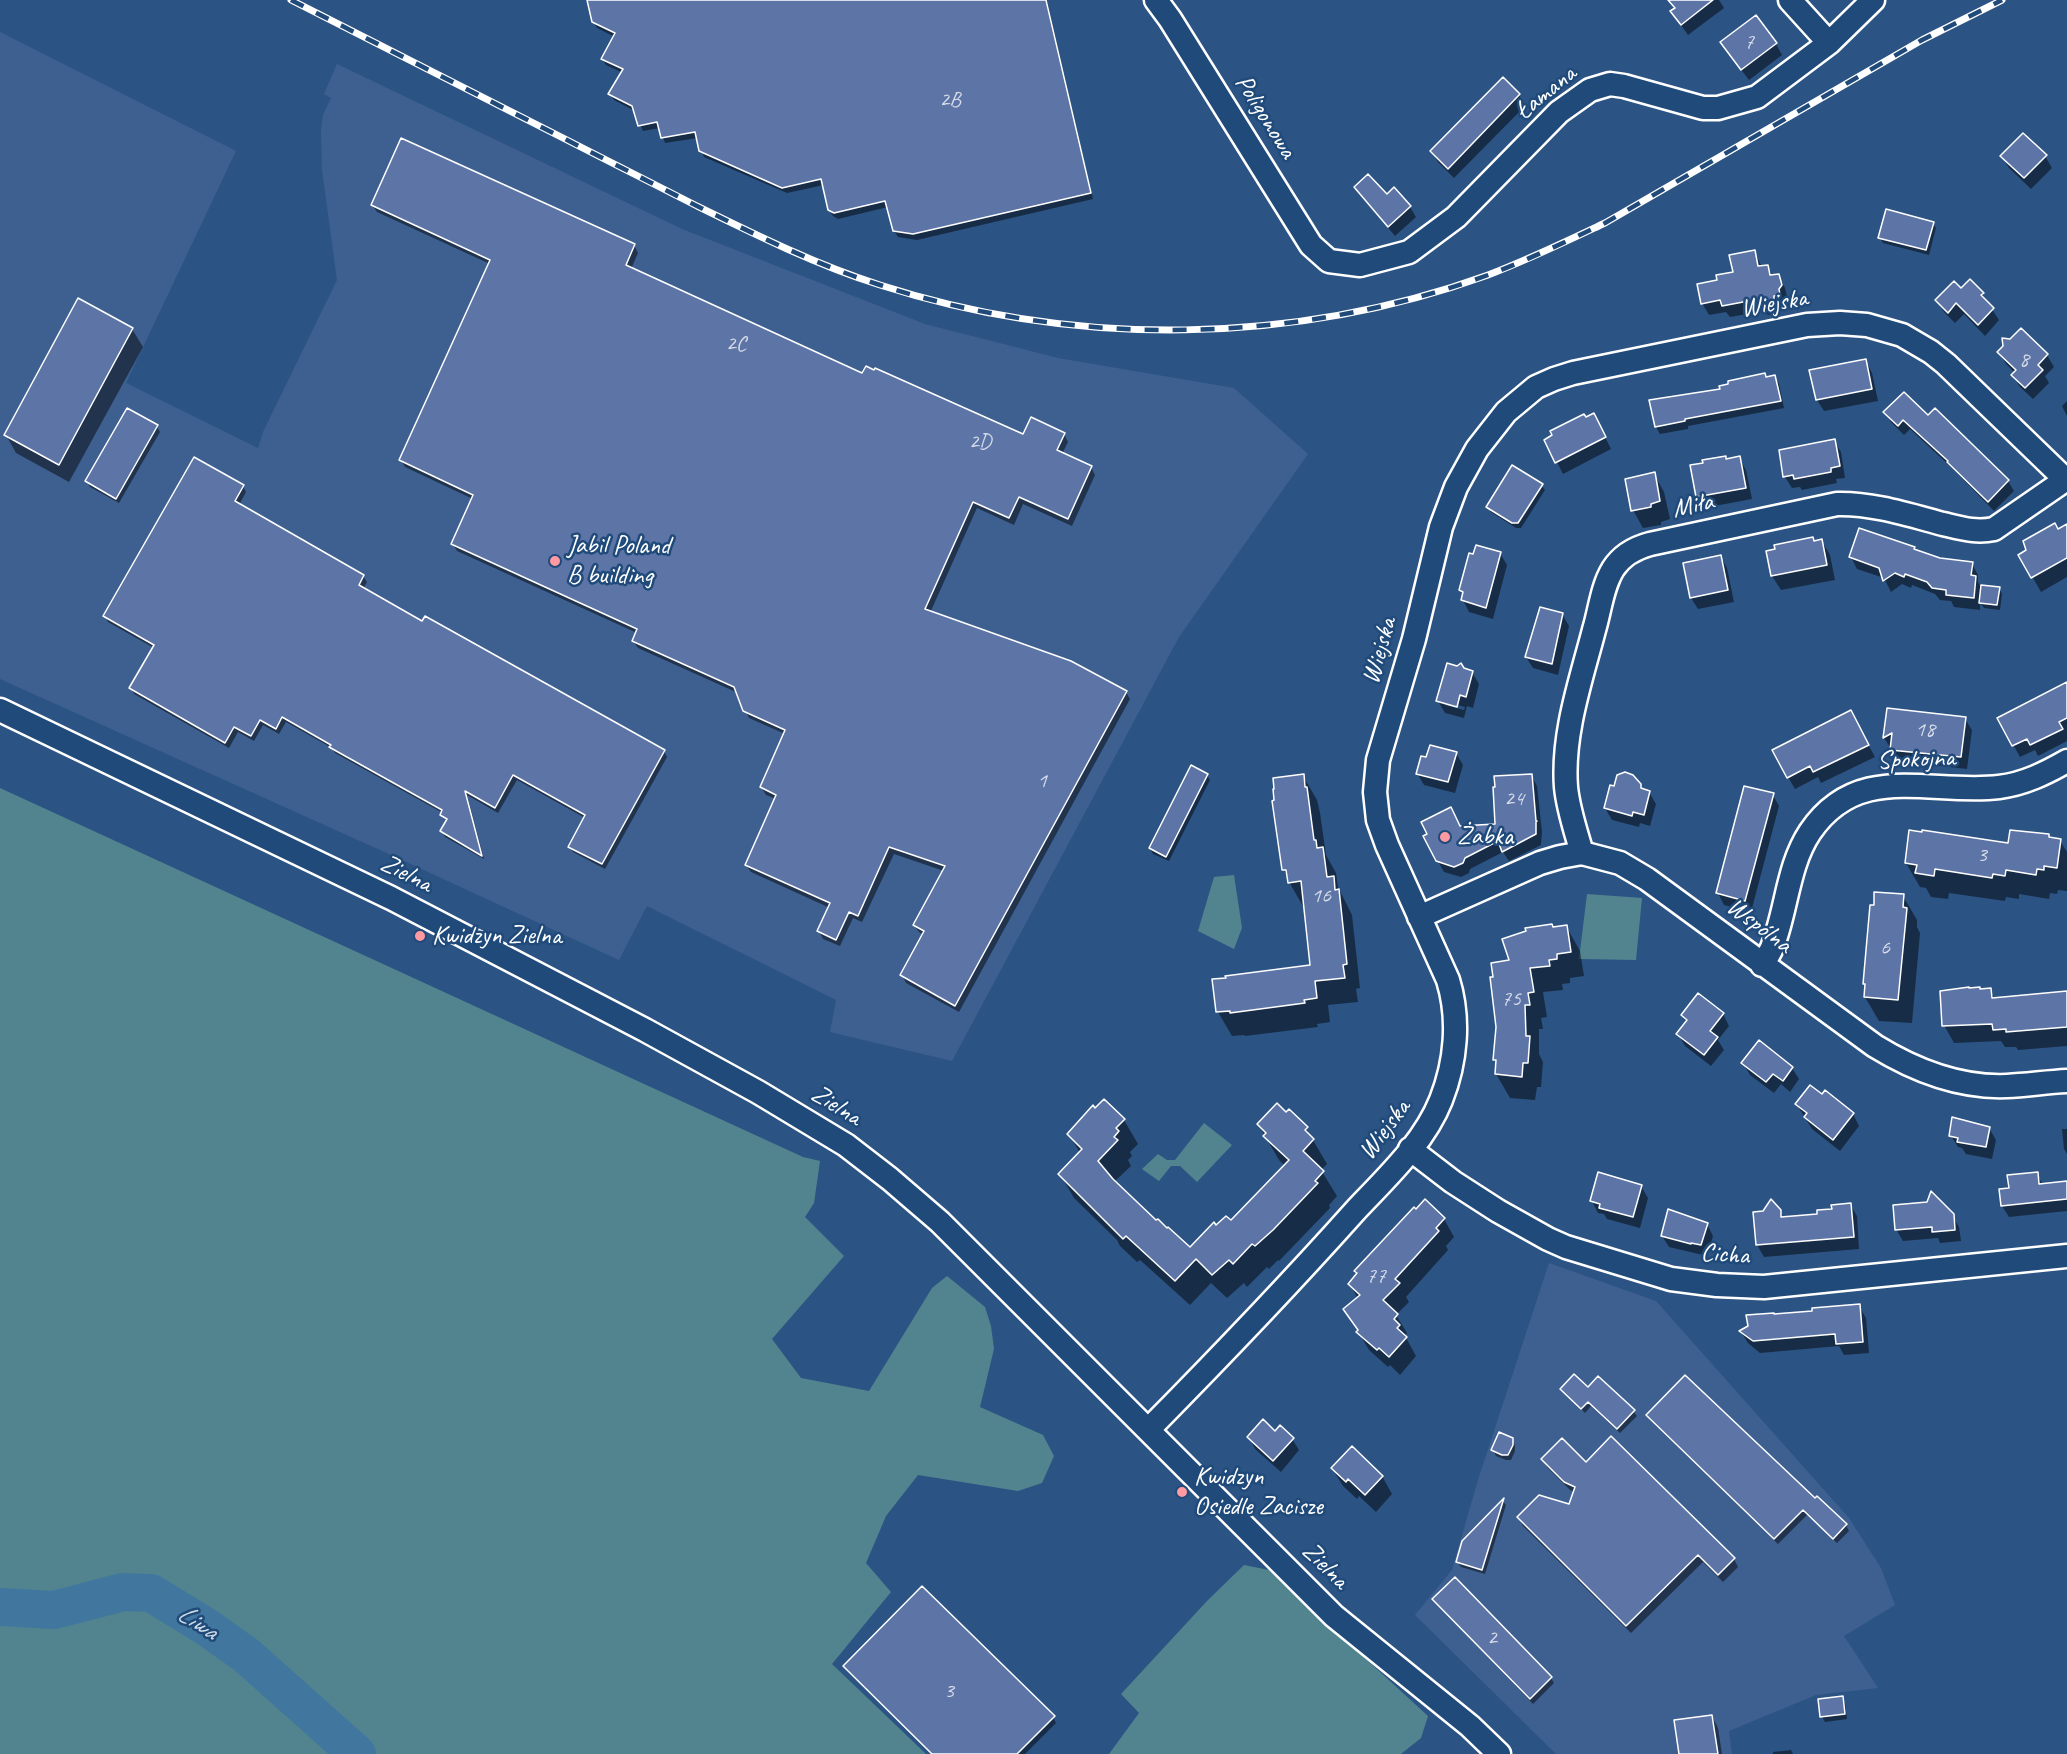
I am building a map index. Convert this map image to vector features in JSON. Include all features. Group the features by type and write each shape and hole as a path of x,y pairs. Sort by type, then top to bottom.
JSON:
{"street":[{"name":"Poligonowa","path":"1156,0 1311,244 1329,261"},
{"path":"1790,0 1829,43"},
{"name":"Łamana","path":"1329,261 1360,265 1409,252 1456,218 1559,112 1590,90 1610,84 1624,86 1703,108 1718,108 1757,97 1829,43 1873,0"},
{"name":"Wiejska","path":"1149,1429 1275,1301 1410,1149 1441,1100 1455,1040 1454,1000 1448,980 1378,820 1375,792 1378,760 1414,639 1433,556 1448,505 1464,470 1477,449 1506,412 1536,387 1573,372 1807,325 1839,323 1867,325 1902,335 1939,358 2066,481"},
{"name":"Miła","path":"1582,853 1566,786 1567,744 1605,588 1614,568 1629,552 1650,544 1837,504 1864,505 1967,529 1985,531 1994,529 2066,481"},
{"name":"Zielna","path":"0,710 411,908 655,1036 846,1145 940,1222 1334,1616 1470,1726 1499,1754"},
{"name":"Spokojna","path":"1762,964 1773,946 1796,862 1804,843 1822,817 1838,804 1856,793 1886,785 1985,788 2009,786 2038,776 2067,761"},
{"name":"Wspólna","path":"1419,917 1540,863 1582,853 1609,859 1638,873 1875,1046 1915,1068 1982,1085 2005,1086 2067,1081"},
{"name":"Cicha","path":"1410,1149 1453,1182 1521,1225 1548,1239 1671,1279 1717,1285 1764,1287 2067,1257"}],"shaded area":[{"path":"0,32 236,151 126,383 258,448 263,432 337,280 322,170 321,131 323,115 331,98 324,94 337,64 682,229 925,324 1058,358 1234,388 1308,454 1179,637 952,1061 830,1032 836,1000 647,906 619,960 0,679"},
{"path":"1549,1263 1656,1301 1849,1518 1881,1568 1895,1605 1844,1636 1878,1688 1816,1695 1729,1731 1732,1754 1556,1754 1415,1615 1452,1570 1478,1480"}],"green space":[{"path":"0,788 803,1157 820,1161 814,1203 805,1217 844,1256 772,1339 801,1378 869,1391 932,1288 947,1276 985,1307 991,1326 994,1349 980,1407 1043,1435 1054,1456 1042,1483 1018,1491 918,1475 886,1516 866,1563 891,1592 832,1664 926,1754 0,1754"},
{"path":"1234,875 1242,928 1234,949 1198,931 1214,877"},
{"path":"1587,894 1642,898 1636,960 1579,959"},
{"path":"1204,1123 1232,1145 1197,1182 1180,1166 1171,1166 1159,1181 1142,1169 1158,1154 1167,1160 1175,1160"},
{"path":"1244,1565 1269,1570 1428,1716 1421,1738 1401,1754 1109,1754 1139,1713 1121,1694 1207,1601"}],"building":[{"path":"587,0 1046,0 1091,193 913,234 893,231 885,201 834,213 828,210 821,179 782,188 699,151 695,132 661,138 657,122 638,126 632,106 608,94 623,69 601,59 615,33 592,22"},
{"path":"1668,0 1713,0 1681,25 1670,11 1675,8"},
{"path":"1756,15 1777,43 1741,70 1720,42"},
{"path":"1503,77 1520,94 1448,169 1430,151"},
{"path":"2023,133 2047,155 2024,178 2000,156"},
{"path":"401,138 635,244 626,265 862,373 866,366 874,370 875,368 1023,434 1031,417 1065,433 1057,450 1092,466 1068,519 1019,497 1009,518 973,502 925,609 1071,661 1127,691 955,1006 900,975 924,931 913,925 945,866 889,847 858,916 849,912 836,940 817,931 830,903 745,865 776,795 760,787 785,730 743,711 734,687 632,641 637,629 451,544 473,495 399,460 490,260 371,205"},
{"path":"1368,174 1387,194 1394,187 1411,206 1388,227 1354,187"},
{"path":"1886,209 1934,222 1926,250 1878,238"},
{"path":"1755,250 1758,266 1768,265 1770,275 1779,274 1782,285 1779,289 1780,295 1774,296 1774,301 1760,304 1759,299 1722,306 1720,300 1701,304 1697,284 1717,280 1716,275 1733,272 1729,255"},
{"path":"1970,279 1984,293 1981,295 1994,308 1978,325 1956,303 1948,313 1935,300 1954,281 1961,288"},
{"path":"78,298 133,328 59,465 4,435"},
{"path":"2021,328 2048,354 2038,365 2043,370 2025,388 2011,375 2016,370 1997,352 2003,346 2002,338 2010,339"},
{"path":"1866,359 1872,389 1816,400 1809,370"},
{"path":"1765,373 1766,377 1775,375 1781,401 1655,427 1649,400 1720,389 1719,386 1728,384 1728,381"},
{"path":"1904,392 1928,415 1935,408 2009,480 1988,502 1903,420 1898,426 1883,412"},
{"path":"127,408 158,425 116,499 85,481"},
{"path":"1594,413 1606,437 1555,463 1544,440 1552,435 1550,431 1584,414 1586,417"},
{"path":"1835,439 1840,466 1831,468 1831,472 1794,479 1793,475 1783,477 1779,450"},
{"path":"1726,456 1726,459 1740,456 1746,488 1696,497 1690,465 1703,463 1702,460"},
{"path":"194,457 244,485 235,501 364,575 359,585 422,621 425,616 665,750 602,864 568,847 585,815 513,775 495,808 465,791 482,856 440,831 447,819 440,815 442,810 329,747 331,745 282,717 276,729 260,720 251,736 234,727 225,743 129,688 154,645 103,616"},
{"path":"1512,465 1543,484 1518,523 1512,523 1486,507"},
{"path":"1655,472 1660,501 1651,504 1651,507 1631,511 1625,479"},
{"path":"2055,523 2058,529 2067,524 2067,558 2031,578 2018,555 2026,550 2023,541"},
{"path":"1859,528 1940,558 1973,562 1971,575 1976,576 1974,598 1946,595 1946,590 1932,588 1927,582 1905,574 1904,577 1895,573 1883,581 1879,568 1849,557"},
{"path":"1813,537 1814,541 1822,539 1827,565 1771,576 1766,551 1775,549 1774,545"},
{"path":"1476,545 1501,552 1486,608 1461,600 1463,592 1459,590 1469,553 1473,554"},
{"path":"1721,555 1728,590 1690,598 1683,563"},
{"path":"1981,585 2000,587 1997,605 1979,603"},
{"path":"1540,607 1563,613 1552,664 1525,657"},
{"path":"1447,663 1457,666 1461,663 1464,668 1473,671 1466,697 1460,695 1457,707 1436,701"},
{"path":"2067,682 2067,718 2059,722 2063,729 2030,745 2027,739 2012,746 1997,718"},
{"path":"1887,708 1966,717 1961,757 1890,750 1892,733 1883,738"},
{"path":"1851,710 1869,745 1813,772 1810,766 1787,778 1772,750"},
{"path":"1430,745 1457,752 1448,782 1416,774 1421,756 1426,757"},
{"path":"1191,765 1208,774 1166,857 1149,848"},
{"path":"1625,772 1633,775 1641,784 1641,788 1650,791 1644,815 1633,812 1632,816 1604,808 1610,785 1614,786 1617,775"},
{"path":"1304,774 1314,840 1316,840 1317,848 1323,847 1327,877 1334,876 1335,890 1339,889 1347,964 1343,965 1345,978 1315,981 1317,998 1304,1000 1305,1003 1230,1013 1230,1011 1216,1012 1212,979 1310,965 1301,881 1288,883 1286,870 1282,870 1272,801 1274,800 1273,778"},
{"path":"1532,774 1537,821 1536,834 1502,852 1498,841 1465,858 1463,863 1454,867 1436,861 1423,836 1427,834 1421,822 1451,807 1460,826 1495,824 1494,776"},
{"path":"1744,786 1774,793 1745,901 1716,893"},
{"path":"1909,830 2008,843 2010,830 2049,834 2049,837 2061,839 2057,868 2044,866 2044,870 2037,869 2036,875 2006,870 2005,876 1993,874 1992,878 1935,869 1934,876 1915,873 1917,865 1905,863"},
{"path":"1874,892 1904,894 1903,907 1907,908 1898,1000 1864,997 1865,984 1863,984 1870,905 1874,905"},
{"path":"1552,924 1553,927 1567,925 1571,952 1557,954 1557,959 1549,960 1550,966 1530,968 1534,992 1528,993 1530,1005 1525,1005 1526,1036 1530,1036 1528,1063 1523,1063 1522,1077 1495,1074 1496,1060 1493,1060 1496,1027 1490,977 1493,977 1491,963 1509,960 1502,939 1526,931 1525,928"},
{"path":"1969,987 1991,988 1992,998 2067,991 2067,1027 2006,1032 2006,1029 1993,1030 1992,1024 1942,1026 1940,991"},
{"path":"1698,993 1724,1013 1710,1031 1718,1037 1704,1055 1676,1034 1687,1020 1681,1015"},
{"path":"1759,1040 1793,1067 1783,1081 1773,1074 1766,1082 1741,1063"},
{"path":"1810,1085 1822,1094 1825,1090 1854,1113 1833,1140 1804,1117 1807,1113 1795,1104"},
{"path":"1104,1099 1125,1119 1116,1128 1119,1131 1114,1137 1118,1140 1098,1161 1113,1179 1156,1220 1158,1219 1190,1247 1214,1222 1216,1225 1226,1216 1231,1220 1289,1160 1263,1136 1266,1133 1257,1124 1277,1103 1286,1112 1289,1109 1308,1127 1305,1130 1314,1139 1303,1151 1324,1171 1315,1181 1318,1183 1273,1230 1255,1246 1252,1244 1233,1264 1229,1260 1212,1275 1196,1259 1175,1281 1126,1236 1123,1239 1058,1174 1082,1149 1067,1134 1093,1105 1095,1108"},
{"path":"1952,1117 1990,1127 1986,1147 1957,1142 1958,1138 1949,1136"},
{"path":"1598,1172 1642,1185 1633,1217 1599,1208 1600,1204 1590,1201"},
{"path":"2038,1172 2039,1184 2067,1181 2067,1199 2001,1206 1999,1189 2009,1188 2007,1175"},
{"path":"1931,1191 1954,1214 1955,1230 1932,1232 1932,1227 1895,1230 1893,1205 1927,1202"},
{"path":"1425,1199 1445,1218 1436,1228 1439,1231 1395,1279 1400,1283 1383,1300 1398,1314 1394,1319 1400,1325 1397,1328 1407,1337 1389,1357 1356,1332 1358,1330 1343,1309 1360,1295 1348,1284 1357,1273 1354,1271 1414,1207 1416,1209"},
{"path":"1771,1199 1781,1210 1781,1217 1817,1214 1817,1210 1832,1209 1831,1205 1851,1203 1854,1237 1756,1245 1753,1212 1763,1211"},
{"path":"1668,1209 1708,1223 1701,1245 1661,1236"},
{"path":"1860,1304 1863,1342 1836,1344 1835,1334 1753,1341 1739,1331 1748,1326 1746,1315 1812,1311 1812,1308"},
{"path":"1574,1374 1588,1387 1598,1376 1635,1410 1617,1429 1588,1402 1581,1409 1560,1389"},
{"path":"1685,1375 1815,1498 1817,1496 1847,1524 1833,1539 1803,1510 1774,1539 1646,1415"},
{"path":"1263,1419 1275,1431 1280,1425 1294,1438 1273,1461 1247,1437"},
{"path":"1499,1432 1513,1438 1513,1445 1508,1455 1491,1450"},
{"path":"1611,1436 1735,1558 1718,1575 1698,1555 1626,1626 1517,1517 1539,1495 1569,1504 1575,1487 1564,1482 1541,1459 1562,1438 1586,1462"},
{"path":"1352,1446 1383,1476 1365,1495 1348,1479 1346,1482 1331,1468"},
{"path":"1504,1498 1482,1570 1456,1562 1462,1541"},
{"path":"1455,1577 1552,1677 1530,1699 1432,1599"},
{"path":"922,1586 1055,1716 1017,1754 932,1754 843,1666"},
{"path":"1843,1696 1845,1714 1820,1717 1818,1699"},
{"path":"1712,1715 1718,1754 1679,1754 1674,1720"}],"waterway":[{"name":"Liwa","path":"0,1607 54,1610 123,1592 151,1593 205,1626 246,1655 357,1754"}],"railway":[{"path":"291,0 719,217 787,249 856,277 954,306 1031,320 1108,328 1185,330 1262,326 1339,315 1415,298 1503,269 1605,223 1922,40 2002,0"}],"place":[{"name":"Jabil Poland B building","path":"555,561"},
{"name":"Żabka","path":"1445,837"},
{"name":"Kwidzyn Zielna","path":"420,936"},
{"name":"Kwidzyn Osiedle Zacisze","path":"1182,1492"}]}
